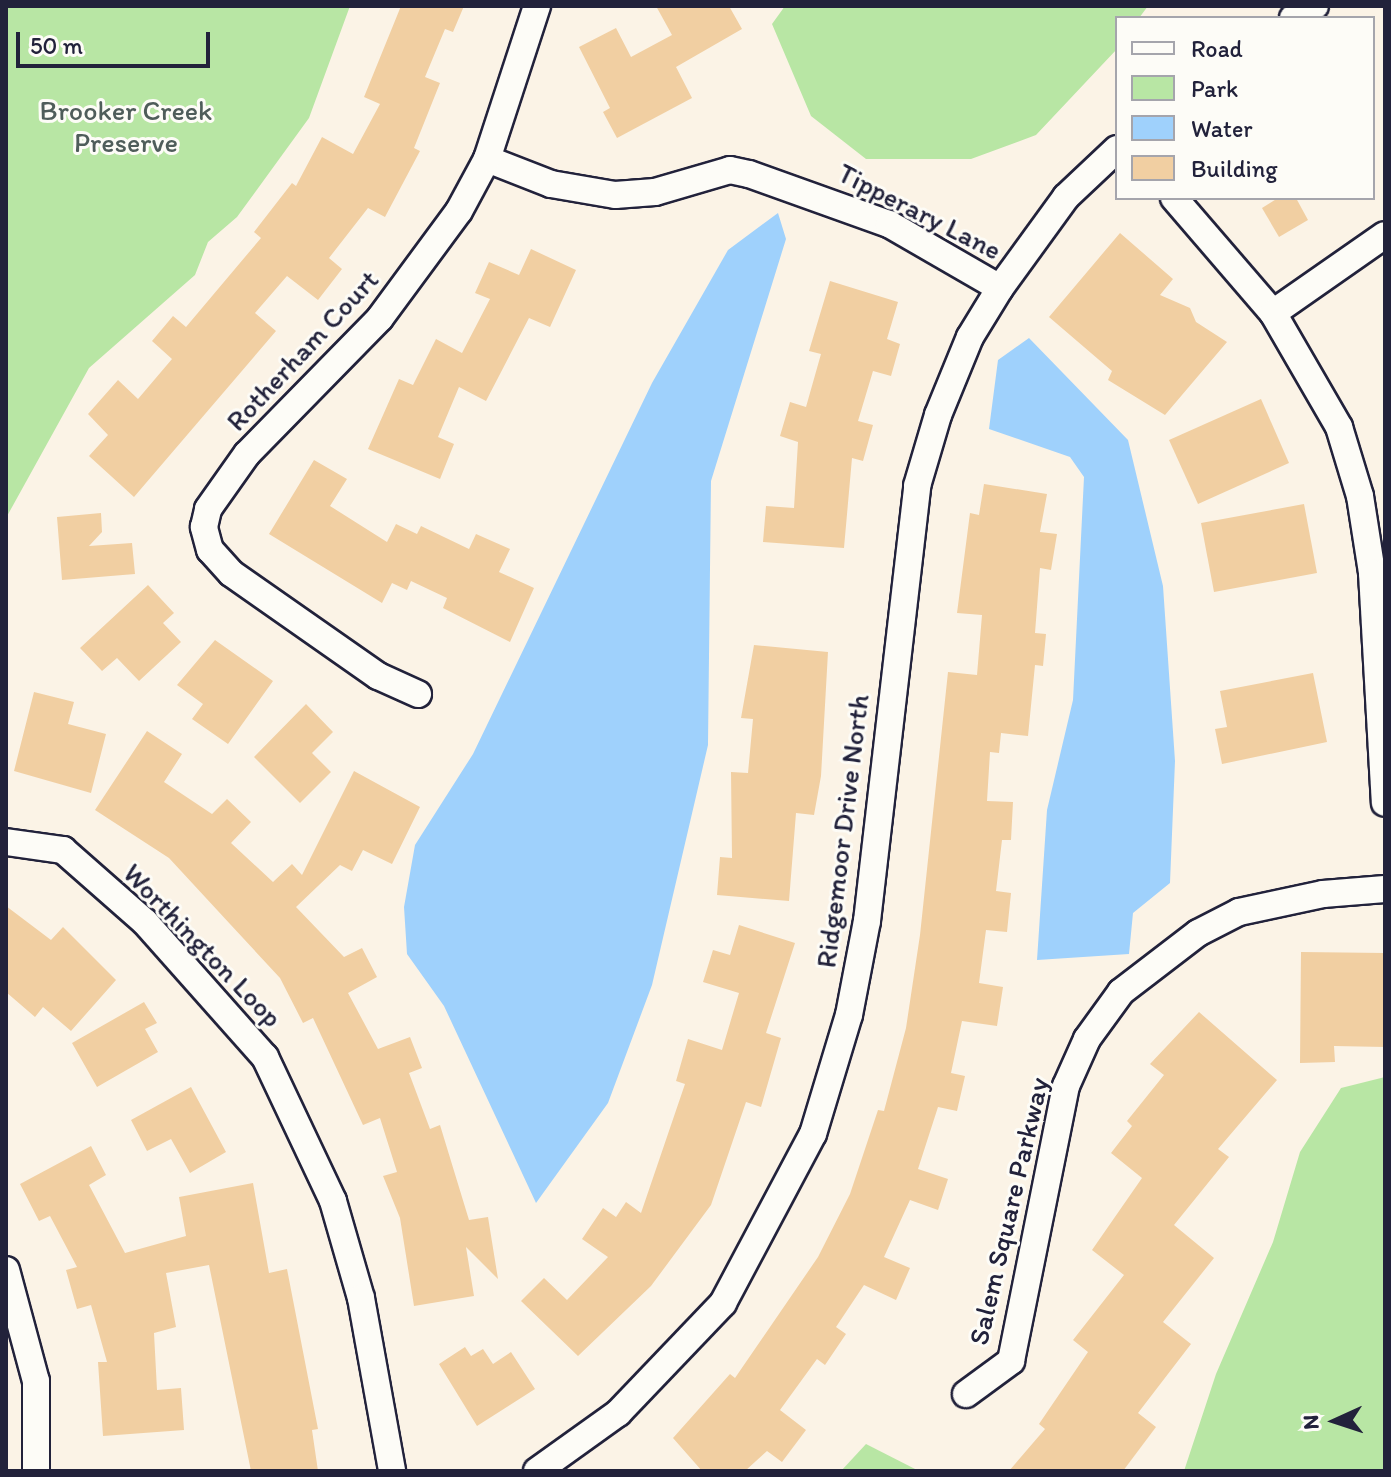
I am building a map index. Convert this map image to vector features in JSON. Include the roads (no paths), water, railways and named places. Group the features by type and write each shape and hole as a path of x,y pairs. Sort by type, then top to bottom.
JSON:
{"street":[{"name":"Rotherham Court","path":"418,694 378,676 231,573 210,550 204,527 208,509 247,454 427,261 487,159 537,6"},
{"path":"1297,16 1315,6"},
{"name":"Ridgemoor Drive North","path":"537,1471 618,1413 723,1303 813,1134 849,1015 867,921 917,486 953,373 1000,288 1066,197 1115,151"},
{"name":"Tipperary Lane","path":"487,159 551,184 615,195 655,192 730,170 749,174 889,224 1000,288"},
{"path":"1176,200 1273,313 1339,427 1360,496 1372,573 1385,803"},
{"path":"1273,313 1385,235"},
{"name":"Worthington Loop","path":"6,842 63,850 145,922 265,1057 333,1201 361,1298 392,1471"},
{"name":"Salem Square Parkway","path":"966,1394 1011,1361 1066,1086 1087,1039 1121,992 1198,933 1239,912 1323,894 1385,889"},
{"path":"6,1270 36,1381 36,1471"}],"water":[{"path":"778,213 786,239 711,481 708,745 652,985 608,1103 536,1203 444,1006 407,954 404,907 415,845 473,754 652,383 728,250"},
{"path":"1029,338 1128,440 1163,586 1175,761 1170,883 1133,913 1129,954 1037,960 1047,810 1073,700 1084,477 1070,457 989,429 998,360"}],"park label":[{"name":"Brooker Creek Preserve","path":"126,126"}]}
